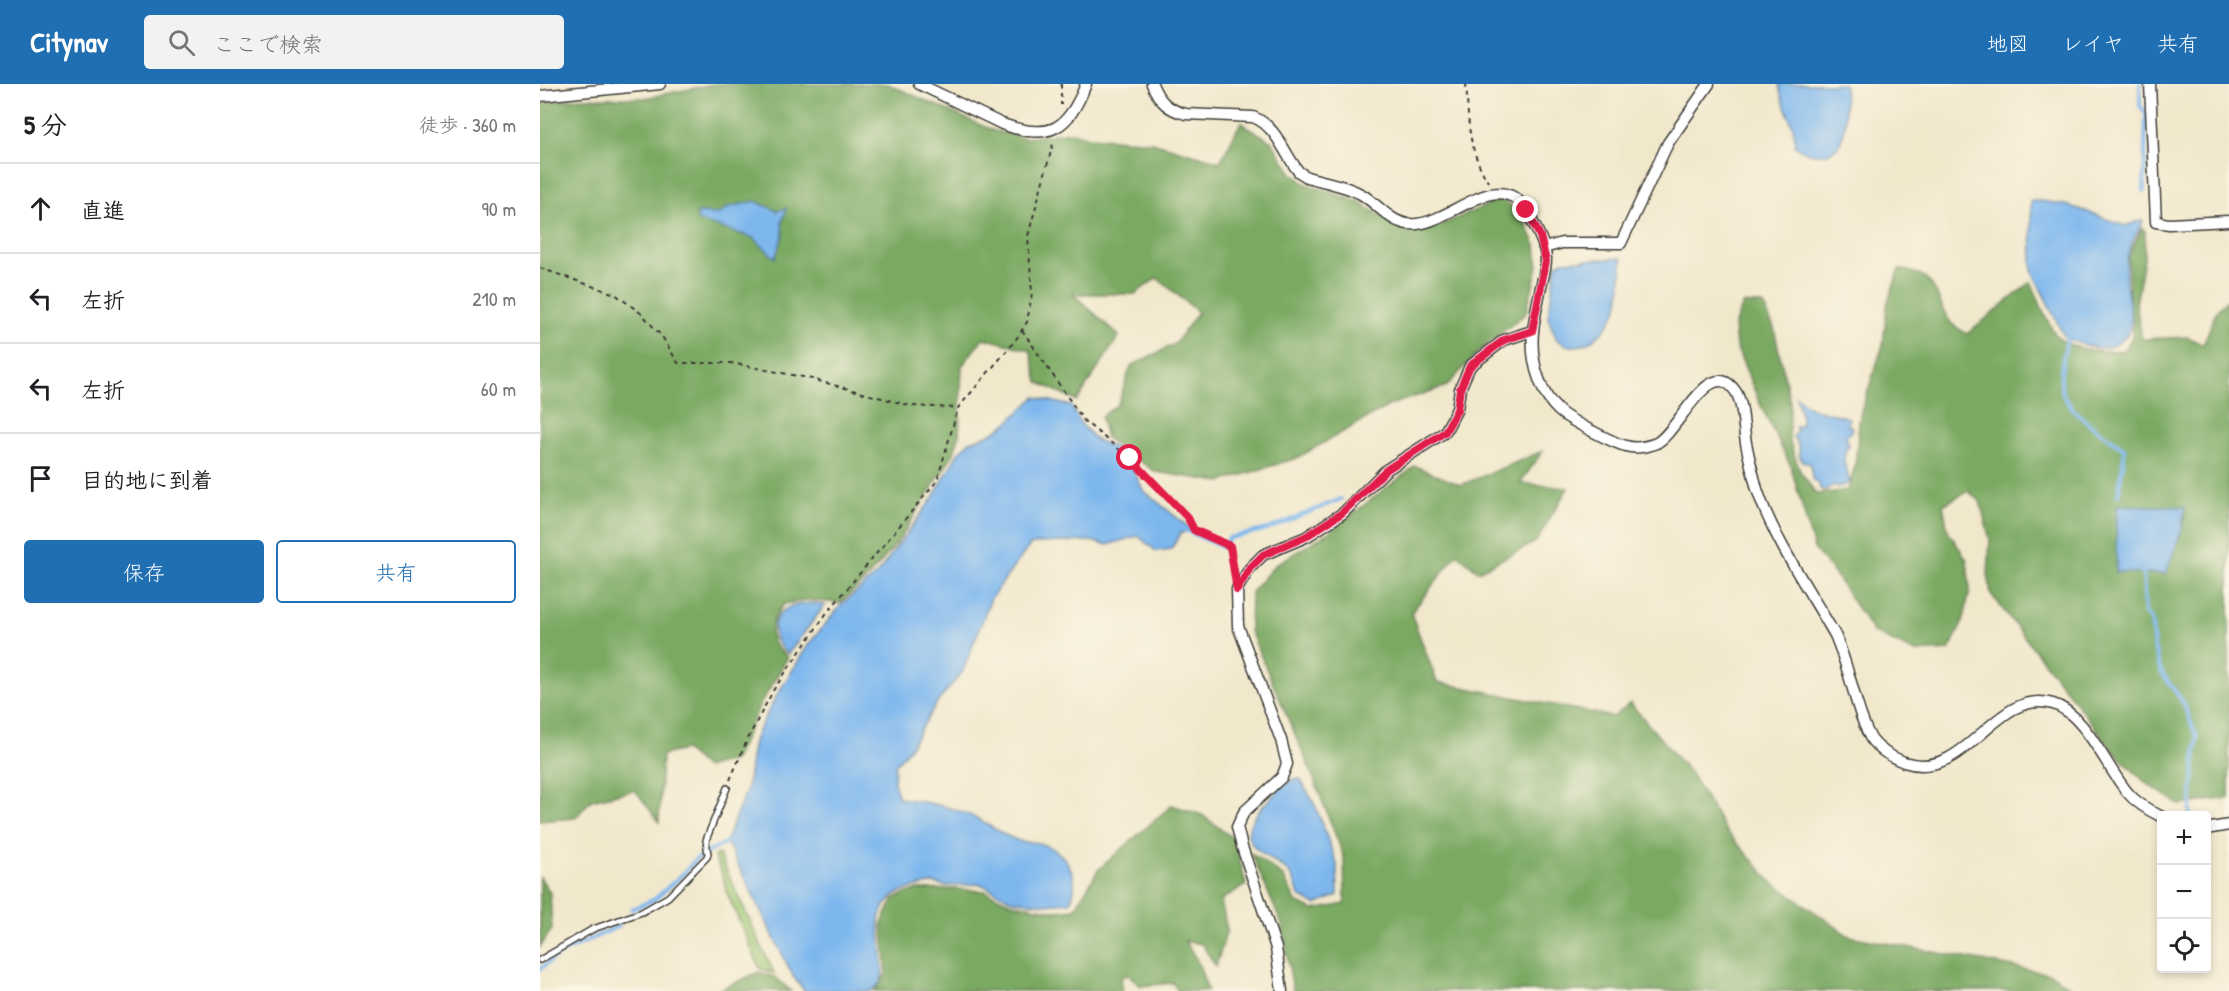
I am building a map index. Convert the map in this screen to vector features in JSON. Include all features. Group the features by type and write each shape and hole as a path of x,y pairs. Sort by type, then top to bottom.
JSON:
{"street":[{"path":"540,96 578,88 660,84"},
{"path":"919,84 1002,124 1021,129 1040,130 1058,127 1064,123 1078,105 1086,84"},
{"path":"1152,84 1161,101 1176,112 1253,117 1263,120 1299,172 1307,177 1362,195 1396,221 1405,224 1428,222 1494,193 1507,194 1520,201 1544,248 1546,261 1532,331 1532,351 1536,369 1549,400 1559,412 1614,442 1628,447 1641,447 1656,444 1668,435 1700,391 1708,384 1719,381 1736,392 1746,445 1761,499 1773,526 1835,635 1870,738 1880,749 1894,759 1910,764 1926,766 1941,763 1954,756 1995,721 2011,711 2042,702 2055,704 2069,713 2082,726 2129,795 2157,814"},
{"path":"1544,248 1562,243 1621,243 1668,143 1709,84"},
{"path":"2150,84 2156,222 2169,224 2229,221"},
{"path":"1282,991 1276,948 1237,827 1244,812 1282,777 1287,764 1281,740 1238,626 1237,590 1250,568 1263,555 1305,537 1342,513 1386,470 1445,432 1457,410 1460,389 1470,366 1504,340 1532,331"},
{"path":"2211,828 2229,825"}],"lane":[{"path":"540,960 593,929 642,912 668,897 708,854 706,840 727,788"}],"path":[{"path":"1061,84 1062,102"},
{"path":"1466,84 1468,134 1478,164 1494,193"},
{"path":"727,788 748,738 774,689 825,614 937,481 958,408 1027,322 1032,293 1028,236 1054,139"},
{"path":"540,268 615,294 642,314 663,338 678,363 731,363 808,378 911,406 958,408"},
{"path":"1022,330 1084,421 1130,458 1188,518 1194,530 1230,546 1237,590"}],"green space":[{"path":"714,84 888,84 992,130 1025,138 1072,132 1089,137 1152,142 1220,162 1241,122 1272,142 1291,172 1304,183 1358,202 1408,232 1431,229 1501,199 1519,210 1536,245 1538,266 1526,313 1478,352 1447,386 1390,405 1297,458 1220,482 1156,472 1106,438 1101,417 1118,404 1131,366 1175,344 1198,312 1157,278 1135,294 1073,294 1119,336 1077,401 1038,382 1030,350 983,338 962,366 959,436 954,453 897,543 869,576 840,603 808,600 784,604 779,611 772,625 772,639 788,657 760,705 735,760 706,768 685,750 662,755 659,822 635,790 591,800 575,818 540,821 540,103 579,98 645,98"},
{"path":"2142,228 2145,231 2144,258 2136,304 2142,339 2188,337 2203,345 2217,310 2229,298 2229,798 2180,805 2146,783 2115,753 1991,594 1988,574 1990,540 1980,501 1968,491 1943,505 1948,531 1967,560 1970,590 1963,622 1949,650 1915,652 1873,632 1836,576 1814,549 1791,467 1761,406 1736,346 1734,326 1743,304 1763,304 1774,328 1790,402 1789,440 1800,471 1816,494 1848,490 1855,466 1860,415 1883,345 1887,305 1899,269 1922,276 1929,281 1950,322 1967,334 2031,282 2048,322 2061,340 2076,347 2092,350 2125,350 2132,337 2133,323 2129,303 2128,257"},
{"path":"1543,451 1520,483 1568,488 1536,542 1478,571 1457,554 1411,613 1437,682 1613,717 1630,703 1691,774 1726,831 1772,882 1849,936 2051,974 2076,991 1293,991 1282,925 1251,853 1283,876 1296,902 1313,910 1345,904 1344,857 1310,769 1250,631 1251,592 1276,564 1326,534 1415,466 1461,485"},
{"path":"1172,805 1202,815 1235,840 1246,885 1221,900 1227,930 1216,967 1202,944 1185,941 1198,962 1208,991 1178,991 1173,983 1141,986 1129,975 1121,977 1123,991 875,991 887,972 882,923 894,898 916,890 956,889 985,891 1011,903 1055,911 1075,909 1098,870"},
{"path":"719,854 774,973 760,969 727,893 714,856"},
{"path":"540,877 550,893 552,929 540,947"},
{"path":"758,972 775,977 791,991 717,991"}],"water":[{"path":"1779,84 1844,84 1845,126 1839,145 1832,151 1822,154 1814,154 1795,146 1793,129 1782,100"},
{"path":"755,201 777,211 787,208 782,222 783,235 775,258 754,238 698,221 697,213 719,214 729,207"},
{"path":"2031,201 2067,206 2125,226 2142,220 2130,248 2126,265 2131,325 2126,335 2118,343 2111,347 2096,348 2065,338 2032,271"},
{"path":"1622,258 1618,306 1606,327 1586,344 1570,346 1557,340 1548,318 1556,265 1563,261"},
{"path":"1796,396 1811,408 1849,418 1848,425 1853,428 1846,436 1849,447 1845,451 1844,462 1850,483 1838,487 1833,485 1826,490 1820,489 1819,484 1812,479 1811,464 1802,461 1798,445 1793,437 1797,430 1795,427 1801,425"},
{"path":"1035,397 1071,406 1081,424 1096,440 1116,448 1128,459 1143,490 1192,530 1181,533 1171,549 1156,551 1138,536 1107,545 1091,541 1030,545 991,598 963,671 936,704 909,749 895,765 894,783 899,798 959,811 1021,842 1038,843 1056,851 1069,865 1072,873 1074,883 1070,902 1044,904 1012,900 981,884 945,886 934,883 912,888 894,895 885,906 879,919 883,970 881,982 872,991 805,991 794,978 726,841 747,788 757,733 774,700 808,645 842,604 877,574 932,499 959,452 969,442 1005,425"},
{"path":"2117,505 2185,507 2182,529 2166,574 2116,572"},
{"path":"812,603 825,605 788,654 776,639 775,621 787,608"},
{"path":"1293,779 1300,779 1315,805 1337,864 1338,895 1316,905 1299,896 1290,874 1257,849 1249,837 1249,828 1254,818 1269,799"}],"waterway":[{"path":"2140,84 2140,106 2146,113 2144,191"},
{"path":"2068,334 2061,372 2063,394 2081,417 2125,449 2118,495"},
{"path":"1183,529 1222,547 1229,538 1268,529 1341,499"},
{"path":"2143,569 2145,613 2151,619 2154,647 2161,672 2183,702 2197,738 2190,811"},
{"path":"632,909 655,899 696,859 730,840"},
{"path":"540,969 559,954 619,926"}],"route":[{"path":"1130,458 1188,518 1194,530 1230,546 1237,590 1250,568 1263,555 1305,537 1342,513 1386,470 1445,432 1457,410 1460,389 1470,366 1504,340 1532,331 1546,261 1540,236 1526,210"}]}
